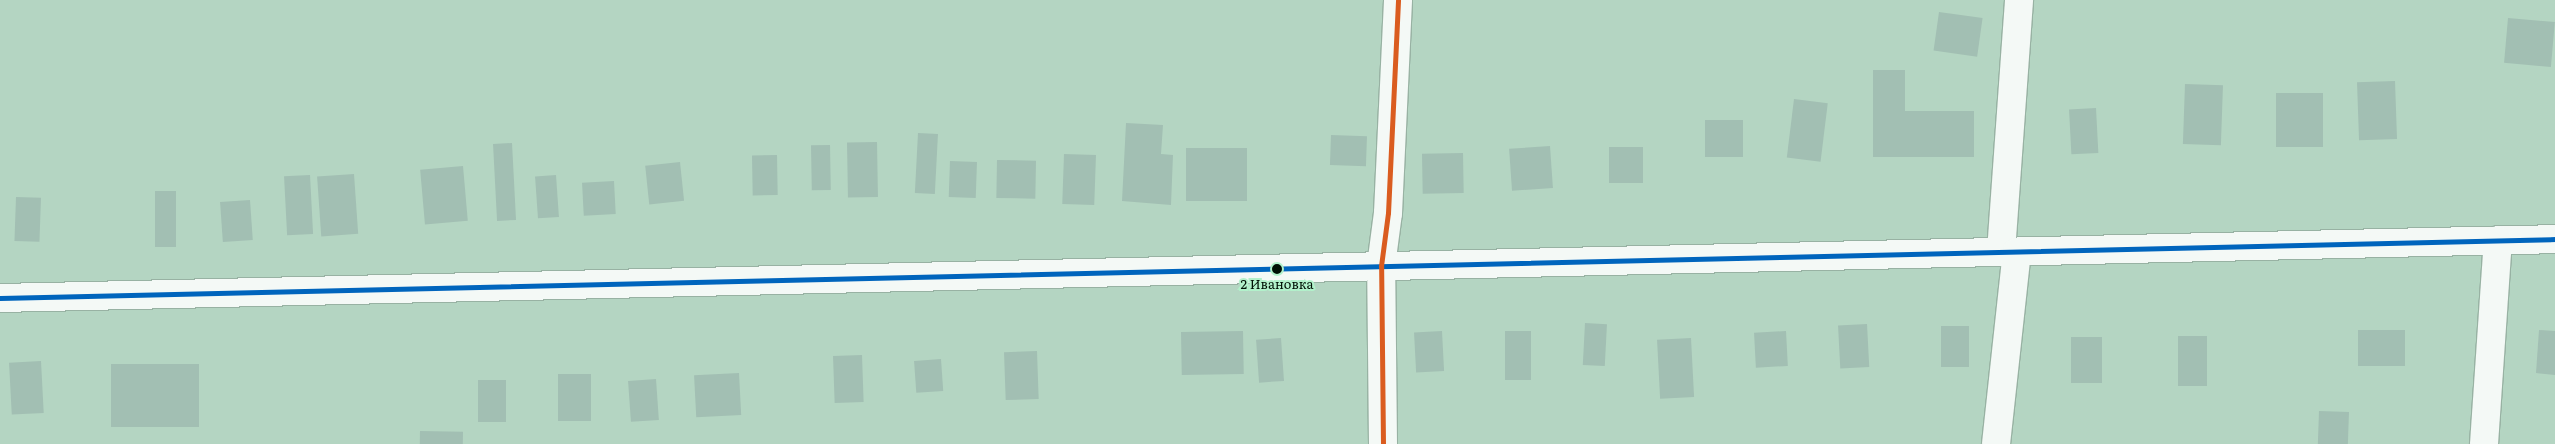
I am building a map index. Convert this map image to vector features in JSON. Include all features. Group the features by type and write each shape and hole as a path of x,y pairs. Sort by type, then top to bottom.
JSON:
{"street":[{"path":"1383,444 1381,266 1388,213 1398,0"},
{"path":"1996,444 2009,252 2019,0"},
{"path":"0,298 2555,239"},
{"path":"2484,444 2498,240"}],"building":[{"path":"1939,12 1983,18 1977,57 1934,51"},
{"path":"2508,18 2555,22 2551,67 2504,63"},
{"path":"1873,70 1905,70 1905,111 1974,111 1974,157 1873,157"},
{"path":"2395,81 2397,139 2359,140 2357,82"},
{"path":"2185,84 2223,85 2221,145 2183,144"},
{"path":"2276,93 2323,93 2323,147 2276,147"},
{"path":"1794,99 1828,103 1821,162 1787,158"},
{"path":"2096,108 2098,153 2071,154 2069,109"},
{"path":"1705,120 1743,120 1743,157 1705,157"},
{"path":"1126,123 1163,125 1161,154 1173,155 1171,205 1122,201"},
{"path":"918,133 938,134 935,194 915,193"},
{"path":"1331,135 1367,136 1366,166 1330,165"},
{"path":"877,142 878,197 848,198 847,143"},
{"path":"512,143 516,220 497,221 493,144"},
{"path":"811,145 830,145 831,190 812,190"},
{"path":"1550,146 1553,188 1512,191 1509,149"},
{"path":"1609,147 1643,147 1643,183 1609,183"},
{"path":"1186,148 1247,148 1247,201 1186,201"},
{"path":"1463,153 1464,193 1423,194 1422,154"},
{"path":"1064,154 1096,155 1094,205 1062,204"},
{"path":"752,155 777,155 778,195 753,195"},
{"path":"997,160 1036,161 1035,199 996,198"},
{"path":"950,161 977,162 976,198 949,197"},
{"path":"680,162 684,201 649,204 645,166"},
{"path":"463,166 468,221 425,225 420,170"},
{"path":"354,174 358,234 321,236 317,177"},
{"path":"310,175 313,234 287,235 284,176"},
{"path":"556,175 559,217 538,218 535,176"},
{"path":"614,181 616,214 584,216 582,183"},
{"path":"155,191 176,191 176,247 155,247"},
{"path":"16,197 41,198 39,242 14,241"},
{"path":"250,200 253,240 223,242 220,202"},
{"path":"1585,323 1607,324 1605,366 1583,365"},
{"path":"1867,324 1869,367 1840,368 1838,326"},
{"path":"1941,326 1969,326 1969,367 1941,367"},
{"path":"2358,330 2405,330 2405,366 2358,366"},
{"path":"2539,330 2555,331 2555,375 2536,373"},
{"path":"1243,331 1244,374 1182,375 1181,332"},
{"path":"1442,331 1444,371 1416,372 1414,332"},
{"path":"1505,331 1531,331 1531,380 1505,380"},
{"path":"1786,331 1788,366 1756,368 1754,333"},
{"path":"2178,336 2207,336 2207,386 2178,386"},
{"path":"2071,337 2102,337 2102,383 2071,383"},
{"path":"1281,338 1284,381 1259,383 1256,340"},
{"path":"1691,338 1694,397 1660,399 1657,340"},
{"path":"1037,351 1039,399 1006,400 1004,352"},
{"path":"862,355 864,402 835,403 833,356"},
{"path":"941,359 943,391 916,393 914,361"},
{"path":"41,361 44,413 12,415 9,363"},
{"path":"111,364 199,364 199,427 111,427"},
{"path":"739,373 741,415 696,417 694,375"},
{"path":"558,374 591,374 591,421 558,421"},
{"path":"656,379 659,420 631,422 628,381"},
{"path":"478,380 506,380 506,422 478,422"},
{"path":"2319,411 2349,412 2348,444 2318,444"},
{"path":"420,431 463,432 463,444 420,444"}],"transit line":[{"path":"1383,444 1381,266 1388,213 1398,0"},
{"path":"0,298 2555,239"}],"place":[{"name":"2 Ивановка","path":"1277,269"}]}
